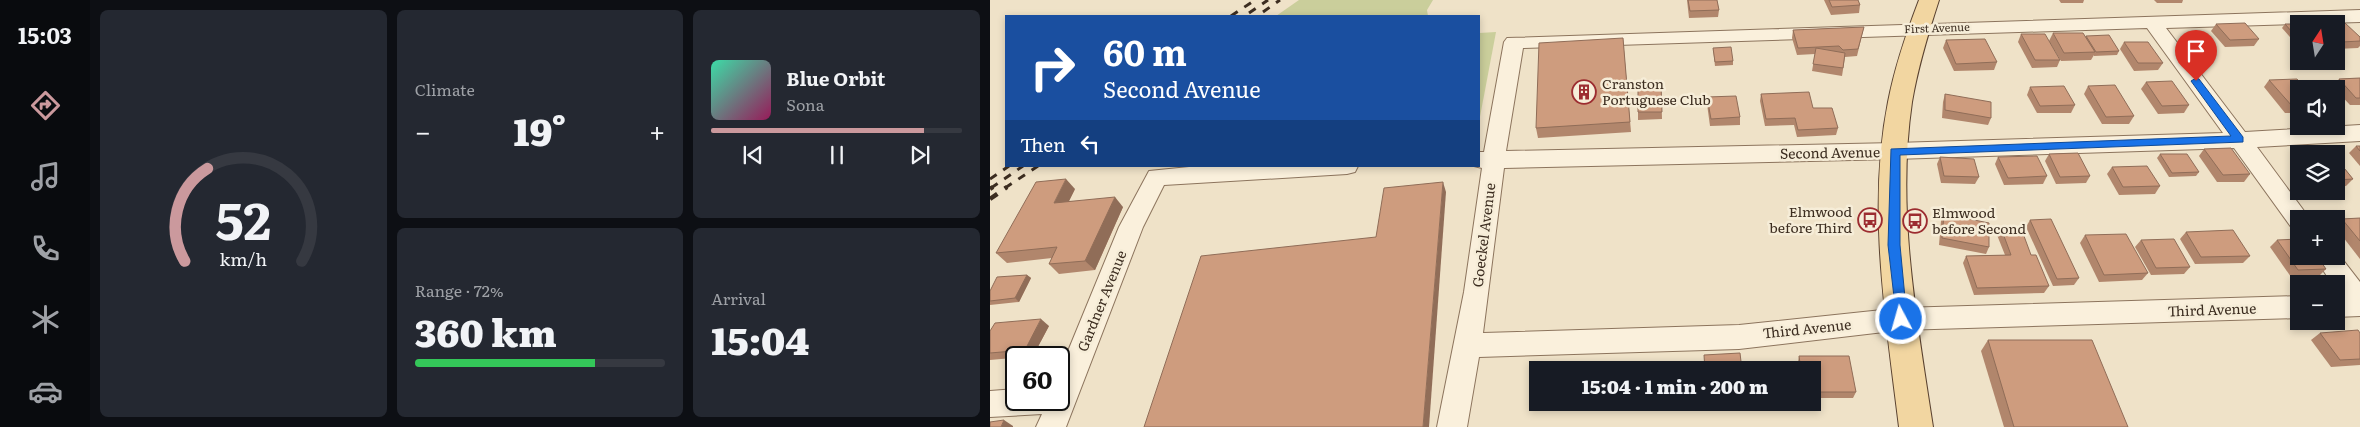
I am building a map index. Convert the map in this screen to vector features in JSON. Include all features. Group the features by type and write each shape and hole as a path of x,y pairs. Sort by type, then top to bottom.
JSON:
{"main road":[{"path":"1916,427 1901,319 1894,245 1894,151 1905,75 1929,0"}],"street":[{"name":"First Avenue","path":"1514,42 2360,16"},
{"path":"2152,22 2292,210"},
{"name":"Goeckel Avenue","path":"1452,427 1477,292 1486,159 1514,42"},
{"name":"Second Avenue","path":"1486,159 1894,151 2240,140 2360,133"},
{"name":"Gardner Avenue","path":"1070,373 1130,227 1157,176 1328,167"},
{"path":"2332,265 2360,304"},
{"path":"2345,305 2360,304"},
{"name":"Third Avenue","path":"1466,345 1739,337 1901,319 2290,307"},
{"path":"990,404 1005,403"},
{"name":"Gardner Avenue","path":"1051,427 1056,411"}],"green space":[{"path":"1299,0 1433,0 1427,10 1428,15 1277,15"},
{"path":"1496,32 1480,117 1480,33"}],"building":[{"path":"1688,0 1717,0 1719,10 1690,11"},
{"path":"1829,0 1858,0 1860,5 1832,7"},
{"path":"2245,23 2259,39 2230,40 2216,24"},
{"path":"2345,23 2360,37 2360,41 2345,42"},
{"path":"1864,27 1858,49 1843,50 1839,46 1798,48 1793,30"},
{"path":"2053,33 2083,33 2095,52 2064,53"},
{"path":"2021,34 2045,34 2060,60 2035,60"},
{"path":"2109,35 2119,51 2096,52 2086,36"},
{"name":"Cranston Portuguese Club","path":"1623,38 1630,122 1536,128 1539,43"},
{"path":"1985,39 1997,62 1956,64 1946,40"},
{"path":"2124,42 2148,42 2163,63 2138,63"},
{"path":"1731,47 1733,61 1715,62 1713,48"},
{"path":"1816,48 1845,53 1843,68 1813,64"},
{"path":"2360,78 2360,98 2356,98 2345,86 2345,80 2339,79"},
{"path":"2297,79 2298,80 2290,80 2290,104 2269,80"},
{"path":"2172,81 2189,105 2162,106 2146,82"},
{"path":"1661,85 1662,112 1638,112 1638,86"},
{"path":"2115,85 2134,116 2106,117 2088,86"},
{"path":"2064,86 2075,105 2040,106 2030,87"},
{"path":"1809,92 1813,108 1832,108 1838,128 1798,130 1795,118 1766,119 1761,94"},
{"path":"1945,94 1991,102 1991,118 1945,110"},
{"path":"1736,96 1740,117 1711,119 1707,97"},
{"path":"2231,148 2250,174 2223,175 2204,149"},
{"path":"2078,153 2090,176 2060,177 2049,154"},
{"path":"2160,154 2187,154 2199,172 2172,173"},
{"path":"2037,156 2047,176 2008,178 1998,157"},
{"path":"1940,157 1974,159 1979,177 1944,176"},
{"path":"2147,166 2160,186 2123,187 2112,167"},
{"path":"2345,169 2353,179 2345,179"},
{"path":"1066,179 1054,203 1115,197 1085,261 1049,264 1057,247 996,253 1036,182"},
{"path":"1443,182 1423,427 1144,427 1201,256 1376,237 1384,188"},
{"path":"1944,214 1989,223 1989,247 1942,238"},
{"path":"2360,218 2360,241 2345,223 2345,219"},
{"path":"2051,219 2079,278 2057,279 2030,220"},
{"path":"2001,228 2021,228 2031,255 2036,255 2049,286 1977,288 1966,256 2011,255"},
{"path":"2233,230 2250,256 2201,257 2186,232"},
{"path":"2126,234 2148,273 2104,275 2085,235"},
{"path":"2174,239 2190,267 2156,268 2141,240"},
{"path":"2290,239 2290,259 2277,240"},
{"path":"2294,265 2323,265 2326,269 2298,270"},
{"path":"1027,275 1015,298 990,301 990,291 997,277"},
{"path":"1041,319 1027,346 1005,346 1005,352 990,353 990,331 995,323"},
{"path":"2358,330 2360,333 2360,359 2340,360 2320,333"},
{"path":"1988,340 2092,340 2128,427 2014,427"},
{"path":"1740,353 1741,361 1704,361 1704,355"},
{"path":"1799,356 1849,356 1856,392 1821,392 1821,361 1800,361"},
{"path":"1004,420 1001,427 990,427 990,422"}],"railway":[{"path":"1232,15 1255,0"},
{"path":"1249,13 1268,0"},
{"path":"1263,12 1280,0"},
{"path":"990,179 1008,167"},
{"path":"991,188 1022,167"},
{"path":"1005,188 1036,167"},
{"path":"990,199 1007,187"}],"place":[{"name":"Cranston Portuguese Club","path":"1584,92"},
{"name":"Elmwood before Third","path":"1870,220"},
{"name":"Elmwood before Second","path":"1915,221"}],"route":[{"path":"1901,319 1894,245 1894,151 2240,140 2196,81"}]}
